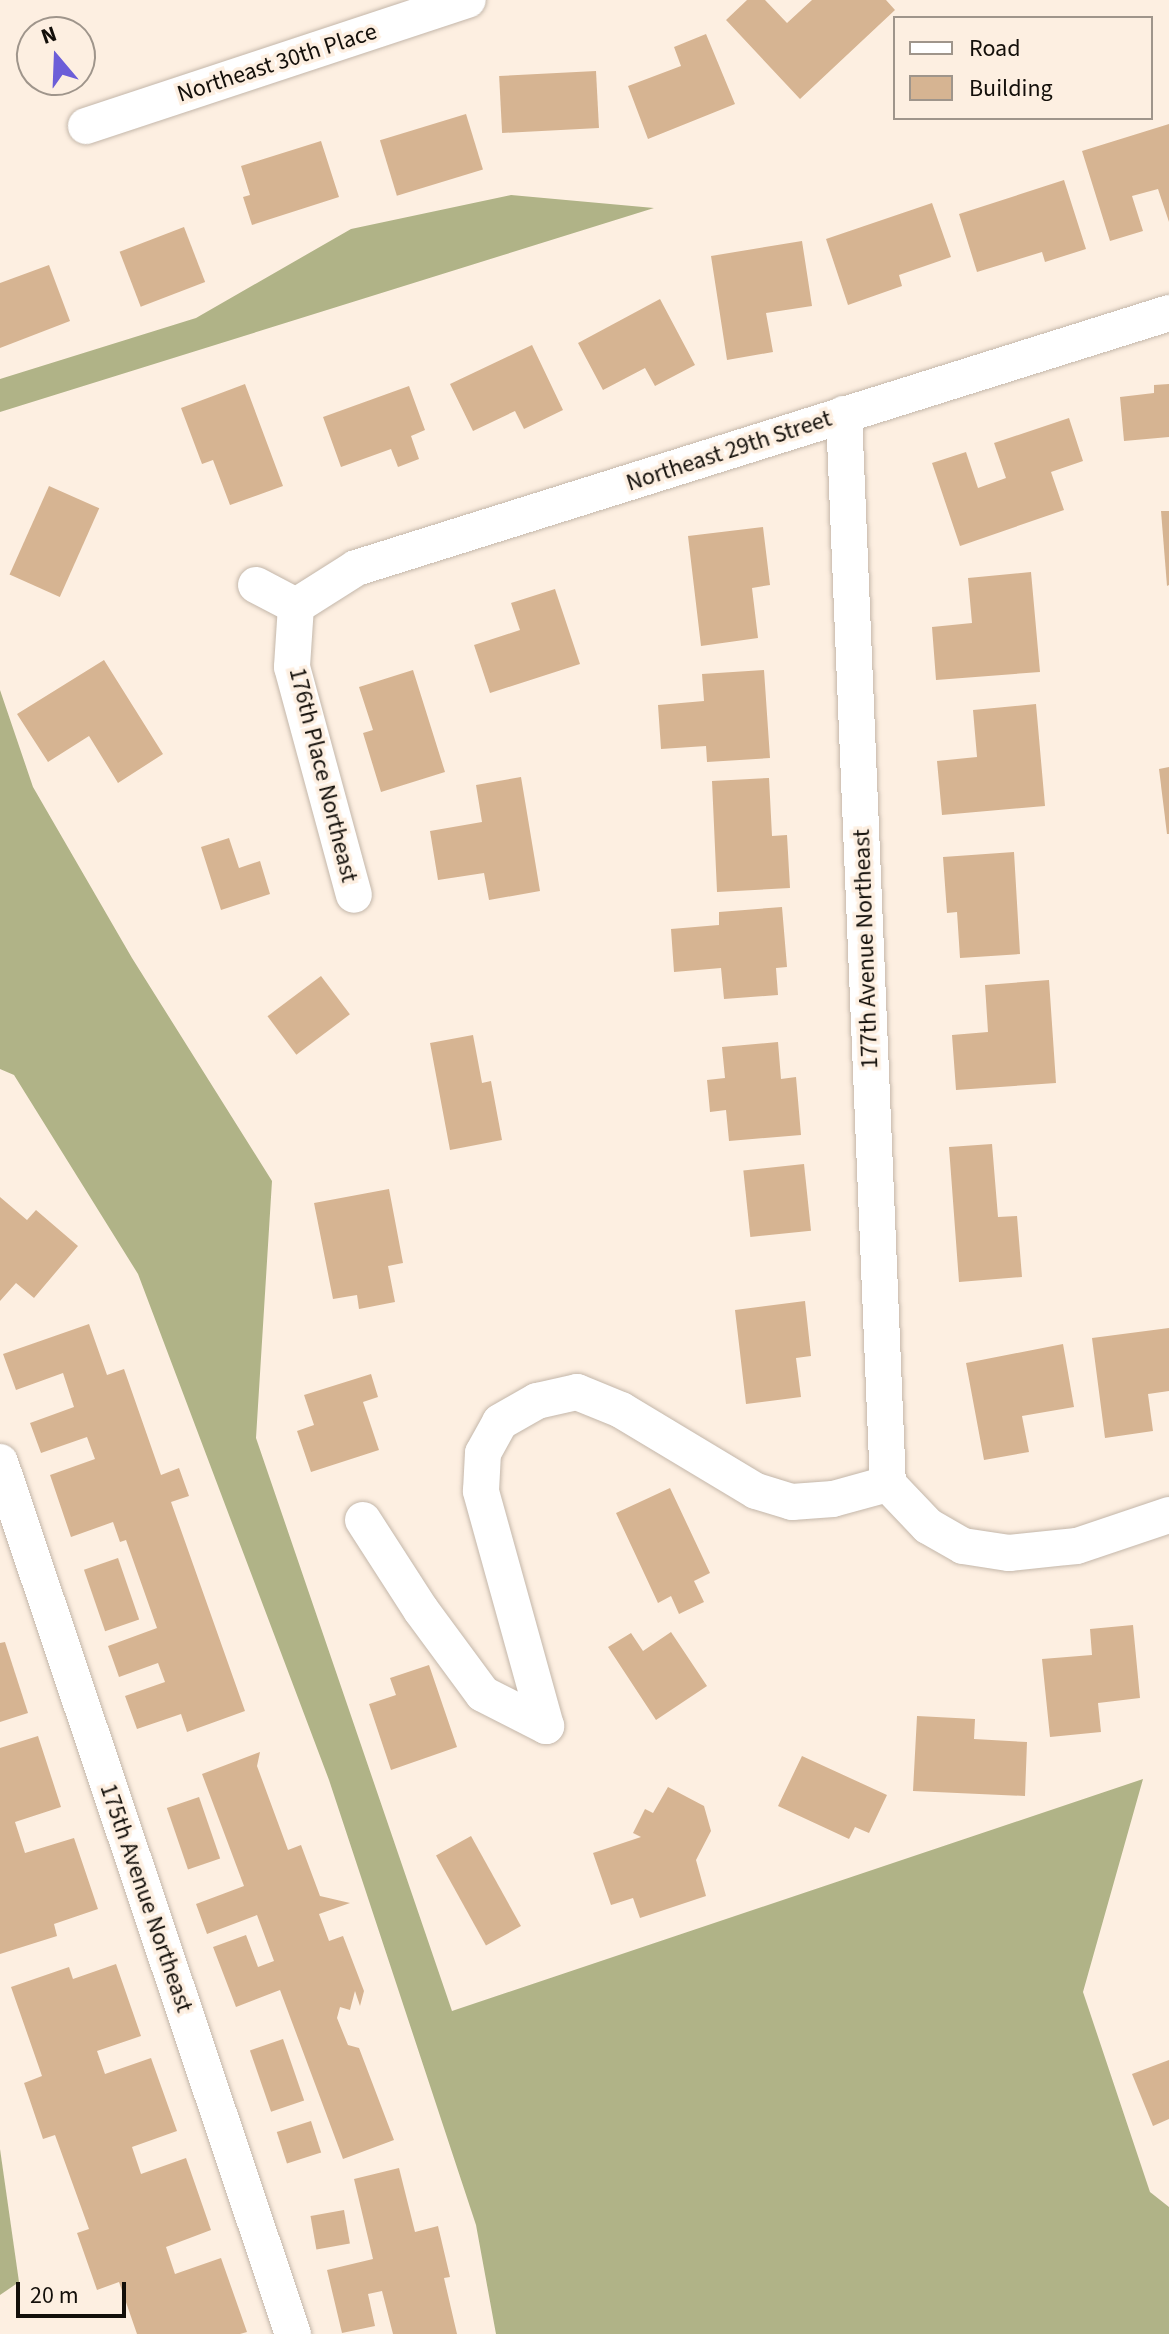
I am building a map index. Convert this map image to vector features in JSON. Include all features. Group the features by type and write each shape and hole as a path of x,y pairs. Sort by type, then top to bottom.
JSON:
{"street":[{"name":"Northeast 30th Place","path":"86,126 468,0"},
{"name":"Northeast 29th Street","path":"296,606 356,568 1169,313"},
{"name":"177th Avenue Northeast","path":"844,414 888,1484"},
{"path":"256,585 296,606"},
{"name":"176th Place Northeast","path":"296,606 292,667 354,895"},
{"path":"363,1520 421,1610 483,1694 546,1726 481,1491 483,1453 500,1422 537,1401 577,1392 621,1410 756,1491 792,1502 833,1499 888,1484 928,1526 963,1546 1009,1553 1077,1546 1169,1515"},
{"name":"175th Avenue Northeast","path":"0,1462 293,2334"}],"green space":[{"path":"511,195 654,208 0,412 0,379 196,318 351,229"},
{"path":"0,690 33,787 132,958 272,1181 256,1438 452,2011 1143,1779 1083,1992 1150,2192 1169,2207 1169,2334 496,2334 476,2225 329,1780 138,1274 14,1075 0,1069"},
{"path":"0,2149 19,2282 0,2295"}],"building":[{"path":"747,0 765,0 787,23 812,0 886,0 895,10 800,99 726,20"},
{"path":"706,34 735,104 648,139 628,86 681,66 674,47"},
{"path":"596,71 599,128 502,133 499,76"},
{"path":"466,114 483,169 397,196 380,140"},
{"path":"1169,124 1169,222 1158,189 1132,196 1143,231 1110,241 1082,151"},
{"path":"321,141 339,197 252,225 243,197 250,195 241,166"},
{"path":"1064,180 1086,249 1045,262 1042,252 977,272 959,214"},
{"path":"932,203 951,257 899,275 902,286 848,305 826,239"},
{"path":"184,227 205,282 141,307 120,252"},
{"path":"802,241 812,306 766,313 773,352 727,360 711,256"},
{"path":"49,265 70,321 0,348 0,283"},
{"path":"660,299 695,365 655,386 645,368 603,390 578,343"},
{"path":"532,345 563,410 524,429 515,411 473,431 450,384"},
{"path":"245,384 283,486 230,505 213,460 202,464 181,408"},
{"path":"1169,384 1169,437 1124,441 1120,397 1154,393 1154,385"},
{"path":"409,386 425,430 411,436 419,459 398,467 391,449 341,467 323,417"},
{"path":"1069,418 1083,461 1051,472 1064,510 960,546 932,463 966,452 978,488 1006,478 994,443"},
{"path":"49,486 99,508 60,597 10,575"},
{"path":"1161,511 1169,511 1167,586"},
{"path":"763,527 770,585 752,588 758,638 701,646 688,536"},
{"path":"1031,572 1040,672 936,680 932,627 972,623 968,578"},
{"path":"555,589 580,664 490,693 474,645 520,630 511,603"},
{"path":"104,660 163,754 118,783 89,736 48,762 17,714"},
{"path":"413,670 445,772 381,792 363,733 373,730 359,687"},
{"path":"764,670 770,758 707,762 706,746 661,749 658,705 704,701 702,674"},
{"path":"1036,704 1045,806 942,815 937,761 977,757 973,710"},
{"path":"1169,767 1169,834 1167,834 1159,769"},
{"path":"521,777 540,891 489,900 484,873 438,880 430,831 482,822 476,785"},
{"path":"769,778 772,836 787,835 790,888 717,892 712,781"},
{"path":"229,838 239,868 260,861 270,894 221,910 201,847"},
{"path":"1014,852 1020,954 960,958 957,912 947,913 943,857"},
{"path":"782,907 787,967 776,968 778,995 724,999 721,968 674,972 671,929 719,925 719,912"},
{"path":"321,976 350,1014 296,1055 267,1016"},
{"path":"1049,980 1056,1083 956,1090 952,1035 988,1032 985,985"},
{"path":"473,1035 482,1083 491,1081 502,1140 450,1150 430,1043"},
{"path":"778,1042 781,1079 796,1077 801,1135 729,1141 726,1110 710,1112 707,1080 725,1078 722,1047"},
{"path":"992,1144 998,1217 1017,1216 1022,1277 959,1282 949,1147"},
{"path":"804,1164 811,1231 750,1237 743,1170"},
{"path":"389,1189 403,1263 388,1266 395,1302 359,1309 357,1295 333,1299 314,1203"},
{"path":"0,1197 27,1220 36,1210 78,1246 34,1298 16,1283 0,1301"},
{"path":"805,1301 811,1356 796,1358 801,1397 746,1404 735,1310"},
{"path":"89,1324 107,1375 124,1369 161,1475 179,1468 189,1496 171,1502 245,1711 187,1732 181,1714 137,1729 125,1696 165,1682 158,1663 119,1677 108,1646 157,1628 126,1540 120,1542 113,1522 71,1537 50,1475 95,1459 87,1437 41,1453 30,1423 74,1407 63,1373 16,1390 3,1354"},
{"path":"1169,1328 1169,1391 1148,1394 1153,1431 1105,1438 1092,1338"},
{"path":"1063,1344 1074,1407 1022,1416 1029,1452 984,1460 966,1363"},
{"path":"371,1374 378,1397 363,1402 379,1450 311,1472 297,1431 314,1425 304,1395"},
{"path":"670,1488 710,1573 694,1581 704,1602 679,1614 671,1596 658,1603 616,1513"},
{"path":"118,1558 139,1619 105,1631 84,1570"},
{"path":"1133,1625 1140,1698 1098,1703 1101,1732 1050,1737 1042,1659 1092,1655 1090,1629"},
{"path":"671,1632 707,1686 656,1720 608,1647 631,1633 643,1651"},
{"path":"5,1642 28,1713 0,1722 0,1643"},
{"path":"429,1665 457,1747 391,1770 369,1704 396,1695 390,1678"},
{"path":"917,1716 975,1719 974,1739 1027,1742 1025,1796 913,1791"},
{"path":"38,1736 61,1807 15,1822 25,1853 74,1838 98,1909 54,1924 57,1936 0,1954 0,1748"},
{"path":"260,1752 257,1766 288,1850 301,1845 320,1896 350,1903 319,1914 329,1941 343,1936 364,1991 360,2006 355,1991 350,2010 340,2007 337,2018 348,2045 359,2048 394,2140 343,2159 280,1990 236,2007 213,1947 246,1935 258,1967 274,1961 257,1915 207,1934 196,1904 244,1886 202,1774"},
{"path":"802,1756 887,1795 869,1833 855,1827 849,1839 778,1806"},
{"path":"668,1787 704,1806 711,1831 696,1860 706,1896 640,1918 633,1898 611,1905 593,1853 641,1837 633,1833 645,1809 653,1813"},
{"path":"199,1797 220,1858 188,1870 167,1808"},
{"path":"471,1836 521,1926 486,1945 436,1855"},
{"path":"116,1964 141,2036 97,2051 105,2074 151,2058 177,2131 132,2147 141,2174 186,2158 211,2230 166,2247 175,2274 221,2258 247,2332 137,2334 119,2282 97,2290 77,2233 89,2229 55,2135 43,2139 24,2083 42,2076 11,1987 69,1967 73,1979"},
{"path":"283,2039 304,2100 271,2112 250,2050"},
{"path":"1169,2060 1169,2119 1153,2126 1132,2074"},
{"path":"311,2121 321,2152 287,2164 277,2132"},
{"path":"399,2168 415,2232 438,2226 450,2277 444,2278 457,2334 393,2334 382,2291 368,2294 375,2326 342,2333 327,2270 373,2259 354,2179"},
{"path":"344,2210 350,2243 316,2249 311,2216"}]}
